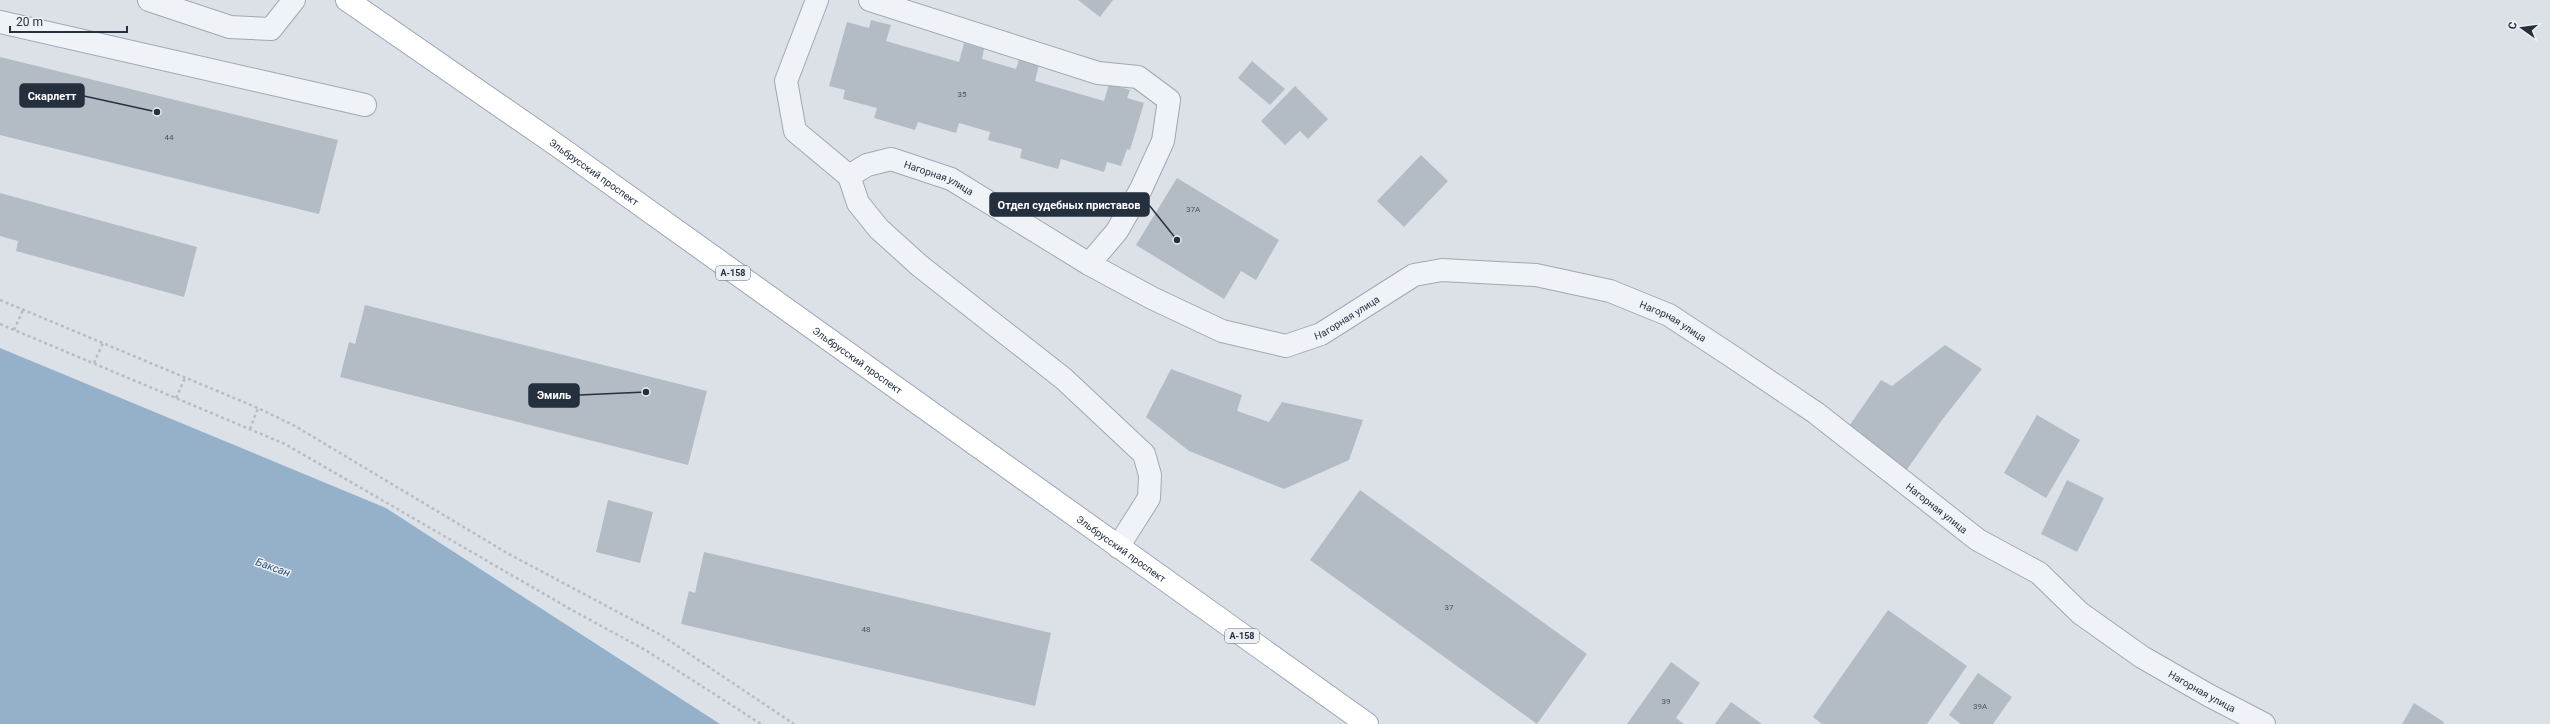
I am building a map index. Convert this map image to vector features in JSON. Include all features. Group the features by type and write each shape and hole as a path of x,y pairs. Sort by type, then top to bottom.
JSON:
{"main road":[{"name":"Эльбрусский проспект","path":"347,0 558,146 1367,724"}],"street":[{"path":"148,0 230,27 271,29 294,0"},
{"path":"817,0 786,81 795,131 849,176 858,203 879,229 920,266 1064,380 1144,454 1150,475 1149,498 1118,547"},
{"path":"870,0 1098,73 1138,77 1169,100 1164,141 1141,189 1118,231 1089,264"},
{"path":"0,22 365,105"},
{"name":"Нагорная улица","path":"849,176 867,165 892,159 951,179 1089,264 1152,298 1222,331 1286,346 1321,334 1414,274 1442,270 1536,275 1610,291 1668,315 1733,357 1816,414 1978,540 2039,573 2080,613 2142,657 2210,696 2264,724"}],"path":[{"path":"0,300 258,408 295,426 507,553 661,635 794,724"},
{"path":"14,330 23,310"},
{"path":"0,324 285,444 572,610 647,651 760,724"},
{"path":"94,364 102,343"},
{"path":"176,398 186,378"},
{"path":"250,429 258,408"}],"water":[{"name":"Баксан","path":"0,348 386,508 720,724 0,724"}],"building":[{"path":"1078,0 1113,0 1100,17"},
{"path":"871,20 891,25 886,41 959,62 964,43 984,49 982,59 1016,69 1019,59 1039,65 1035,81 1104,101 1109,84 1130,90 1127,98 1144,103 1130,150 1127,149 1121,166 1107,162 1104,172 1061,159 1058,169 1020,158 1022,149 988,140 990,132 959,123 956,133 918,122 915,130 874,118 877,108 843,99 845,90 829,86 847,22 869,28"},
{"path":"0,57 338,140 319,214 0,135"},
{"path":"1252,61 1285,89 1270,105 1238,78"},
{"path":"1295,86 1328,119 1308,139 1300,131 1285,145 1261,121"},
{"path":"1421,155 1448,181 1404,227 1377,201"},
{"path":"1177,178 1279,240 1256,280 1241,271 1224,299 1136,245"},
{"path":"0,193 197,247 184,297 16,251 18,241 0,236"},
{"path":"365,305 707,391 688,465 340,377 349,342 355,344"},
{"path":"1945,345 1982,369 1942,420 1903,475 1847,429 1881,380 1892,386"},
{"path":"1171,369 1242,395 1237,411 1269,422 1282,402 1363,420 1349,460 1284,489 1189,451 1146,417"},
{"path":"2037,415 2080,440 2046,498 2004,473"},
{"path":"2067,480 2104,498 2077,552 2041,534"},
{"path":"1360,490 1587,654 1537,724 1310,560"},
{"path":"608,500 653,512 640,563 596,552"},
{"path":"704,552 1051,633 1035,706 681,624 689,591 695,593"},
{"path":"1888,610 1967,666 1927,724 1822,724 1813,717"},
{"path":"1671,662 1700,683 1676,718 1684,724 1627,724"},
{"path":"1978,673 2012,697 1993,724 1961,724 1949,715"},
{"path":"1731,702 1762,724 1715,724"},
{"path":"2414,703 2444,722 2443,724 2402,724"}],"place":[{"name":"Скарлетт","path":"157,112"},
{"name":"Отдел судебных приставов","path":"1177,240"},
{"name":"Эмиль","path":"646,392"}]}
